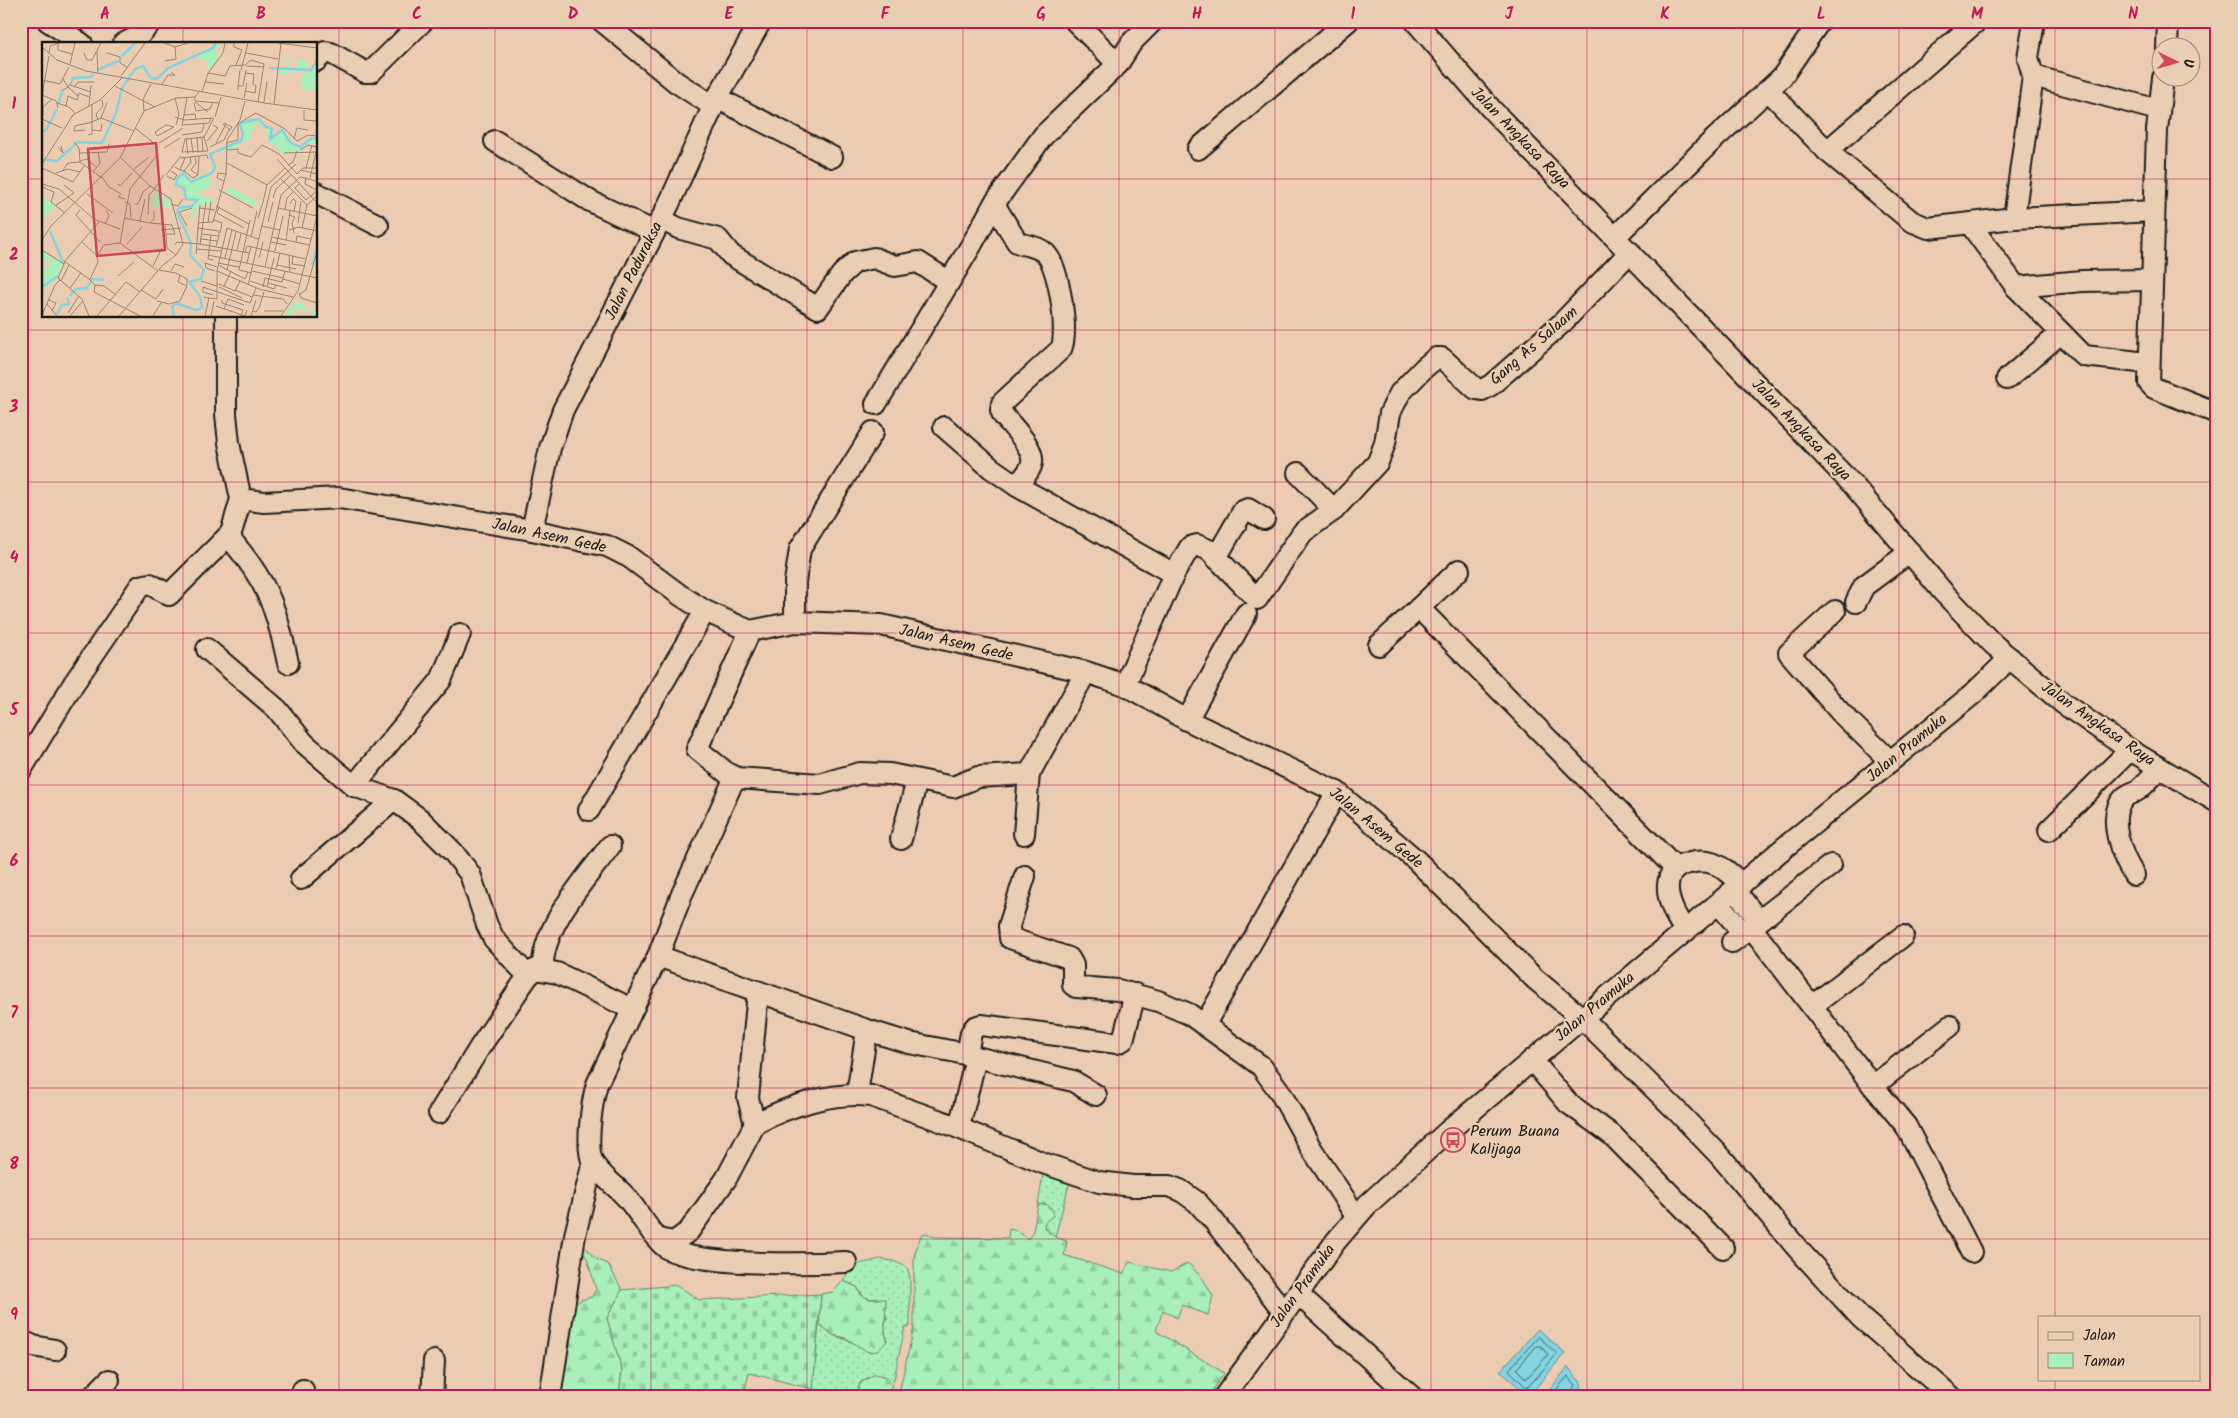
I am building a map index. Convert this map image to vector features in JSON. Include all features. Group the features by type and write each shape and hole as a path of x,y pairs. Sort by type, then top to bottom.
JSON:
{"street":[{"path":"48,21 79,42"},
{"path":"127,42 139,36 152,21"},
{"path":"318,59 325,52 331,53 365,72 371,72 422,21"},
{"path":"602,21 676,82 832,157"},
{"name":"Jalan Paduraksa","path":"532,530 550,448 563,410 657,225 715,102 760,21"},
{"path":"1074,21 1118,64"},
{"path":"876,404 994,204 1043,136 1118,64 1132,42 1153,21"},
{"path":"1198,149 1348,21"},
{"name":"Jalan Angkasa Raya","path":"1415,21 1492,110 1854,486 1965,617 2064,704 2130,750 2217,802"},
{"path":"1615,237 1710,143 1769,91 1791,67 1820,21"},
{"path":"1828,151 1977,21"},
{"path":"2014,218 2033,76 2028,58 2034,21"},
{"path":"2167,38 2168,21"},
{"path":"2033,76 2158,110"},
{"path":"2161,88 2158,110 2148,363 2149,383 2154,388 2217,413"},
{"path":"1769,91 1828,151 1911,221 1928,228 2014,218 2154,211"},
{"path":"495,141 590,201 657,225 678,228 718,239 731,255 818,308 842,274 855,262 874,258 895,266 918,262 948,281"},
{"path":"318,195 378,225"},
{"path":"994,204 1017,242 1039,249 1046,254 1052,263 1063,313 1064,344 1061,349 1002,403 1001,410 1003,415 1030,451 1032,459 1028,471 1016,486"},
{"path":"1970,224 2016,287 2078,351 2090,358 2148,363"},
{"name":"Gang As Salaam","path":"1186,720 1252,607 1303,532 1334,510 1378,462 1385,443 1390,413 1400,393 1436,358 1442,358 1476,390 1482,390 1491,385 1562,323 1630,252"},
{"path":"2016,287 2074,282 2152,280"},
{"path":"25,763 40,735 115,620 140,586 150,584 169,595 231,533 241,499 229,444 226,414 226,318"},
{"path":"2007,379 2061,333"},
{"path":"944,426 1016,486 1174,574"},
{"path":"795,622 795,582 800,549 873,432"},
{"path":"1298,473 1334,510"},
{"name":"Jalan Asem Gede","path":"241,499 264,502 339,498 532,530 608,546 629,557 680,596 705,611 750,632 795,622 881,625 1086,672 1125,685 1186,720 1337,792 1416,860 1535,979 1582,1018 1721,1157 1797,1248 1861,1318 1952,1397"},
{"path":"1216,558 1243,511 1248,509 1264,519"},
{"path":"228,536 251,563 266,589 278,616 288,663"},
{"path":"1125,685 1174,574 1190,547 1197,545 1203,547 1216,558 1252,607"},
{"path":"1856,602 1864,586 1910,552"},
{"path":"1379,645 1459,570"},
{"path":"1419,608 1675,868"},
{"path":"589,810 705,611"},
{"path":"1835,611 1789,653 1841,713 1890,761"},
{"path":"750,632 697,749 727,774 737,778 820,784 860,773 890,774 953,787 978,777 1029,774"},
{"path":"354,786 441,680 460,634"},
{"path":"207,649 277,709 304,743 354,786 394,800 420,819 453,852 470,874 487,925 494,939 536,973 632,1009"},
{"name":"Jalan Pramuka","path":"1224,1397 1284,1312 1356,1216 1447,1132 1738,887 1973,694 2010,658"},
{"path":"1024,834 1029,774 1086,672"},
{"path":"2049,830 2130,750"},
{"path":"2134,875 2124,861 2116,834 2118,809 2124,798 2143,786 2160,768"},
{"path":"550,1397 574,1235 593,1162 591,1147 592,1101 597,1084 658,956 682,894 731,786 737,778"},
{"path":"900,838 917,781"},
{"path":"1205,1024 1337,792"},
{"path":"301,879 394,800"},
{"path":"439,1113 480,1047 536,973 553,928 610,846"},
{"path":"1686,931 1677,920 1668,896 1668,884 1675,868 1681,864 1704,861 1725,869 1738,887 1746,931"},
{"path":"1746,931 1831,865"},
{"path":"1025,876 1009,926 1010,938 1069,958 1073,964 1073,985 1076,987 1118,990 1135,994 1189,1014 1261,1066 1280,1092 1311,1148 1356,1216"},
{"path":"1719,904 1746,931 1812,1006 1906,1126 1971,1252"},
{"path":"1812,1006 1903,936"},
{"path":"658,956 867,1030 909,1043 972,1055 1073,1081 1096,1095"},
{"path":"755,1124 748,1098 758,992"},
{"path":"959,1128 972,1055 971,1033 975,1027 982,1025 1117,1043 1123,1040 1135,994"},
{"path":"1873,1086 1950,1026"},
{"path":"858,1094 867,1030"},
{"path":"1532,1060 1568,1103 1612,1135 1723,1248"},
{"path":"658,1239 674,1242 689,1231 726,1179 755,1124 811,1102 858,1094 871,1096 959,1128 1043,1163 1099,1182 1133,1186 1169,1186 1180,1190 1197,1202 1213,1220 1284,1312"},
{"path":"593,1162 626,1197 668,1249 711,1259 815,1264 846,1262"},
{"path":"1298,1294 1412,1397"},
{"path":"21,1340 32,1346 55,1350"},
{"path":"432,1397 434,1361"},
{"path":"92,1397 109,1380"}],"green space":[{"path":"1044,1169 1070,1181 1055,1237 1044,1227 1046,1204 1038,1205"},
{"path":"1046,1204 1053,1210 1053,1216 1045,1222 1044,1227 1055,1237 1067,1241 1064,1255 1124,1274 1129,1262 1171,1272 1188,1263 1203,1279 1213,1296 1208,1315 1182,1305 1177,1318 1163,1310 1156,1331 1224,1373 1208,1397 898,1397 914,1327 914,1256 921,1235 926,1233 934,1237 1008,1238 1009,1229 1018,1231 1028,1239 1033,1231 1038,1205"},
{"path":"582,1244 596,1259 608,1264 622,1290 607,1318 622,1370 619,1397 556,1397 568,1309 581,1300 592,1297 596,1289 587,1258 579,1248"},
{"path":"880,1259 893,1261 907,1267 910,1277 910,1327 905,1327 894,1379 873,1376 860,1383 857,1397 842,1397 813,1389 819,1324 833,1335 854,1343 887,1341 884,1327 887,1317 878,1298 865,1298 855,1286 843,1281 852,1266"},
{"path":"843,1281 857,1287 861,1295 869,1299 886,1299 885,1326 887,1341 878,1351 868,1352 846,1338 833,1335 819,1324 821,1294 833,1292"},
{"path":"677,1285 699,1300 821,1294 813,1389 749,1373 743,1397 707,1395 706,1397 619,1397 622,1370 607,1318 622,1290"},
{"path":"875,1374 894,1379 887,1397 857,1397 860,1383"}],"water":[{"path":"1538,1329 1565,1353 1529,1396 1500,1371"},
{"path":"1568,1367 1582,1384 1575,1397 1544,1397"}],"place":[{"name":"Perum Buana Kalijaga","path":"1453,1140"}]}
